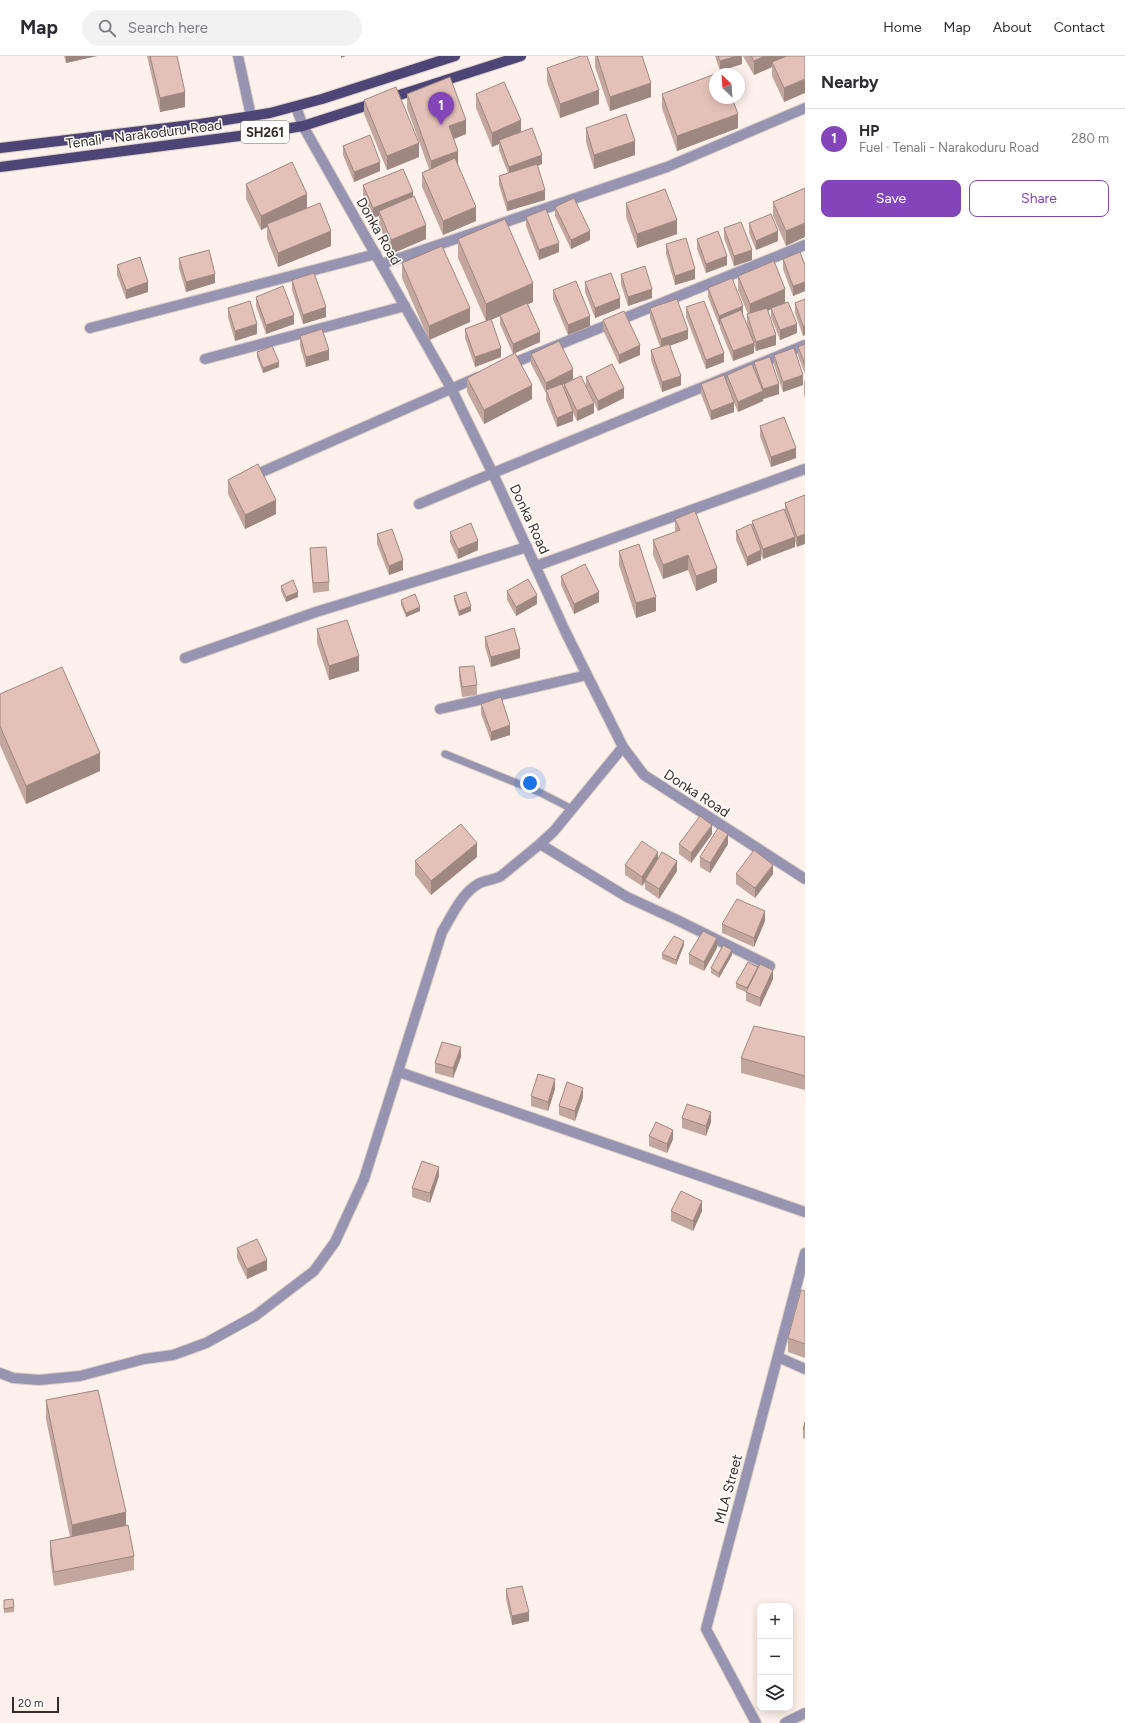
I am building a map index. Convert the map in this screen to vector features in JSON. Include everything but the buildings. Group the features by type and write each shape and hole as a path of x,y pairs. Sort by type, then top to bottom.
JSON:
{"main road":[{"name":"Tenali - Narakoduru Road","path":"0,148 200,124 296,107 455,56"},
{"name":"Tenali - Narakoduru Road","path":"0,167 247,135 303,126 521,56"}],"street":[{"path":"238,56 251,116"},
{"name":"Donka Road","path":"296,107 303,126 451,388 493,473 587,675 623,748 644,775 805,879"},
{"path":"382,264 667,167 805,108"},
{"path":"264,470 451,388 804,248"},
{"path":"90,328 376,254"},
{"path":"205,360 405,306"},
{"path":"419,504 805,346"},
{"path":"536,566 805,468"},
{"path":"185,658 316,612 527,547"},
{"path":"440,708 587,675"},
{"path":"0,1373 13,1378 39,1380 80,1376 144,1359 173,1355 206,1342 255,1316 314,1271 335,1242 364,1179 442,932 458,904 478,884 501,876 540,844 623,748"},
{"path":"540,844 628,897 770,966"},
{"path":"399,1072 805,1212"},
{"name":"MLA Street","path":"756,1723 706,1629 805,1253"},
{"path":"778,1356 805,1369"},
{"path":"785,1723 805,1713"}],"lane":[{"path":"445,754 539,792 572,808"}],"place":[{"name":"HP","path":"441,125"}]}
